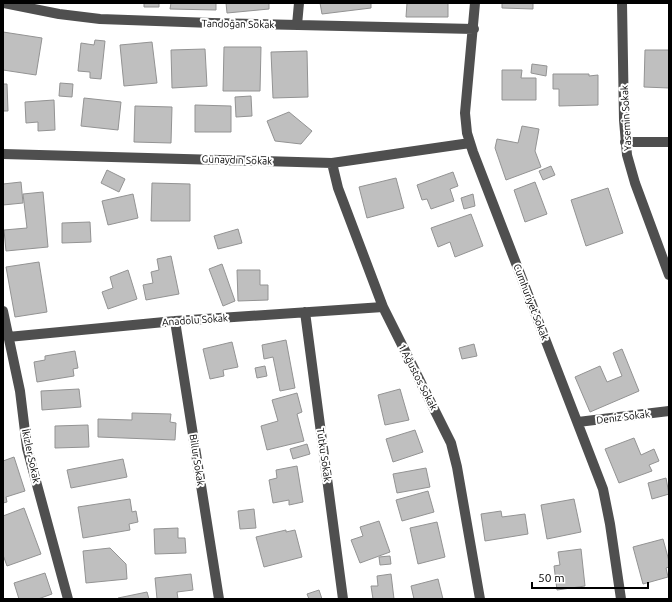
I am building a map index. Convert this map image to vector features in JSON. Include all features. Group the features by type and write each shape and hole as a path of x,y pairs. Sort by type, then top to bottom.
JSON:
{"street":[{"name":"Tandoğan Sokak","path":"4,3 59,14 100,19 474,29"},
{"path":"297,25 298,3"},
{"name":"Cumhuriyet Sokak","path":"475,3 474,29 465,113 467,133 603,489 610,524 621,599"},
{"name":"Yasemin Sokak","path":"622,3 625,142 630,169 669,275"},
{"path":"625,142 669,142"},
{"name":"Günaydın Sokak","path":"3,154 332,163 470,143"},
{"name":"1 Ağustos Sokak","path":"332,163 338,188 383,307 453,448 480,599"},
{"name":"Anadolu Sokak","path":"8,337 175,321 383,307"},
{"name":"İkizler Sokak","path":"3,311 20,391 27,448 68,599"},
{"name":"Tutku Sokak","path":"305,312 343,599"},
{"name":"Billur Sokak","path":"175,321 219,599"},
{"name":"Deniz Sokak","path":"578,422 669,411"}],"building":[{"path":"144,3 159,3 159,7 144,7"},
{"path":"171,3 216,3 216,10 170,9"},
{"path":"226,3 269,3 269,9 227,13"},
{"path":"320,3 371,3 371,8 322,14"},
{"path":"407,3 448,3 448,17 406,17"},
{"path":"502,3 533,3 533,9 502,8"},
{"path":"3,32 42,38 36,75 3,70"},
{"path":"95,40 105,41 101,79 90,78 90,72 78,71 81,43 94,45"},
{"path":"152,42 157,83 124,86 120,45"},
{"path":"224,47 261,47 260,91 223,91"},
{"path":"205,49 207,86 172,88 171,50"},
{"path":"645,50 669,50 669,88 644,87"},
{"path":"307,51 308,97 273,98 271,52"},
{"path":"532,64 547,66 546,76 531,73"},
{"path":"502,70 522,70 521,78 536,78 536,100 502,100"},
{"path":"553,74 598,75 598,105 559,106 559,89 553,89"},
{"path":"60,83 73,84 72,97 59,96"},
{"path":"3,84 7,84 8,111 3,111"},
{"path":"251,96 252,116 236,117 235,97"},
{"path":"84,98 121,102 118,130 81,126"},
{"path":"54,100 55,130 38,131 38,122 26,123 25,102"},
{"path":"195,105 231,106 231,132 195,132"},
{"path":"135,106 172,107 171,143 134,142"},
{"path":"289,112 312,131 301,144 275,141 267,121"},
{"path":"522,126 539,129 535,151 541,167 506,180 495,148 497,139 518,143"},
{"path":"551,166 555,175 543,180 539,171"},
{"path":"107,170 125,179 119,192 101,183"},
{"path":"453,172 458,186 450,189 454,201 431,209 427,199 422,200 417,185"},
{"path":"396,178 404,208 367,218 359,187"},
{"path":"21,182 23,203 3,205 3,184"},
{"path":"535,182 547,214 525,222 514,190"},
{"path":"152,183 190,184 190,221 151,221"},
{"path":"608,188 623,233 586,246 571,200"},
{"path":"43,192 48,247 6,251 4,230 27,228 23,194"},
{"path":"133,194 138,218 108,225 102,201"},
{"path":"473,194 475,206 464,209 461,198"},
{"path":"471,214 483,246 455,257 450,242 438,247 431,228"},
{"path":"90,222 91,242 62,243 62,223"},
{"path":"238,229 242,243 218,249 214,236"},
{"path":"171,256 179,294 146,300 143,285 153,283 151,272 159,270 157,259"},
{"path":"39,262 47,312 15,317 6,267"},
{"path":"222,264 235,301 223,306 209,269"},
{"path":"128,270 137,299 108,309 102,292 113,288 110,277"},
{"path":"237,270 260,270 260,285 268,285 268,300 238,301"},
{"path":"286,340 295,388 280,391 273,357 264,359 262,345"},
{"path":"232,342 238,367 223,370 224,376 210,379 203,349"},
{"path":"474,344 477,356 462,359 459,348"},
{"path":"622,349 639,391 590,412 575,377 600,366 607,382 622,376 613,353"},
{"path":"75,351 78,368 73,369 74,376 37,382 34,362 45,360 45,356"},
{"path":"265,366 267,376 257,378 255,368"},
{"path":"79,389 81,407 42,410 41,391"},
{"path":"400,389 409,420 385,425 378,395"},
{"path":"297,393 302,412 297,414 304,441 267,450 261,426 278,421 272,400"},
{"path":"132,413 171,414 170,422 176,423 175,440 98,437 98,419 132,420"},
{"path":"88,425 89,447 55,448 55,426"},
{"path":"415,430 423,452 393,462 386,439"},
{"path":"634,438 641,455 654,449 659,461 649,465 652,471 619,483 605,449"},
{"path":"307,444 310,454 293,459 290,449"},
{"path":"14,457 25,491 6,497 7,502 3,503 3,461"},
{"path":"123,459 127,477 71,488 67,470"},
{"path":"297,466 303,502 289,505 289,500 273,503 269,480 277,478 276,470"},
{"path":"426,468 430,487 397,493 393,474"},
{"path":"666,478 669,494 652,499 648,483"},
{"path":"428,491 434,512 402,521 396,500"},
{"path":"130,499 132,512 136,511 138,522 129,524 130,530 83,538 78,507"},
{"path":"574,499 581,532 547,539 541,505"},
{"path":"24,508 41,554 7,566 3,555 3,516"},
{"path":"254,509 256,528 240,529 238,511"},
{"path":"501,511 502,517 525,514 528,534 485,541 481,514"},
{"path":"379,521 390,552 360,563 351,540 363,536 360,527"},
{"path":"437,522 445,557 418,564 410,528"},
{"path":"178,528 178,538 185,538 186,553 155,554 154,529"},
{"path":"286,530 286,532 295,530 302,557 264,567 256,537"},
{"path":"663,539 669,561 669,567 666,568 668,577 643,584 633,547"},
{"path":"110,548 126,564 127,579 86,583 83,551"},
{"path":"581,549 585,586 557,590 554,566 560,565 558,552"},
{"path":"390,556 391,564 380,565 379,557"},
{"path":"45,573 52,594 38,599 19,599 14,583"},
{"path":"191,574 193,590 177,592 178,599 157,599 155,578"},
{"path":"391,574 394,599 373,599 371,586 378,586 377,576"},
{"path":"438,579 443,599 414,599 411,586"},
{"path":"319,590 322,599 309,599 307,594"},
{"path":"147,592 149,599 118,599 118,598"}]}
